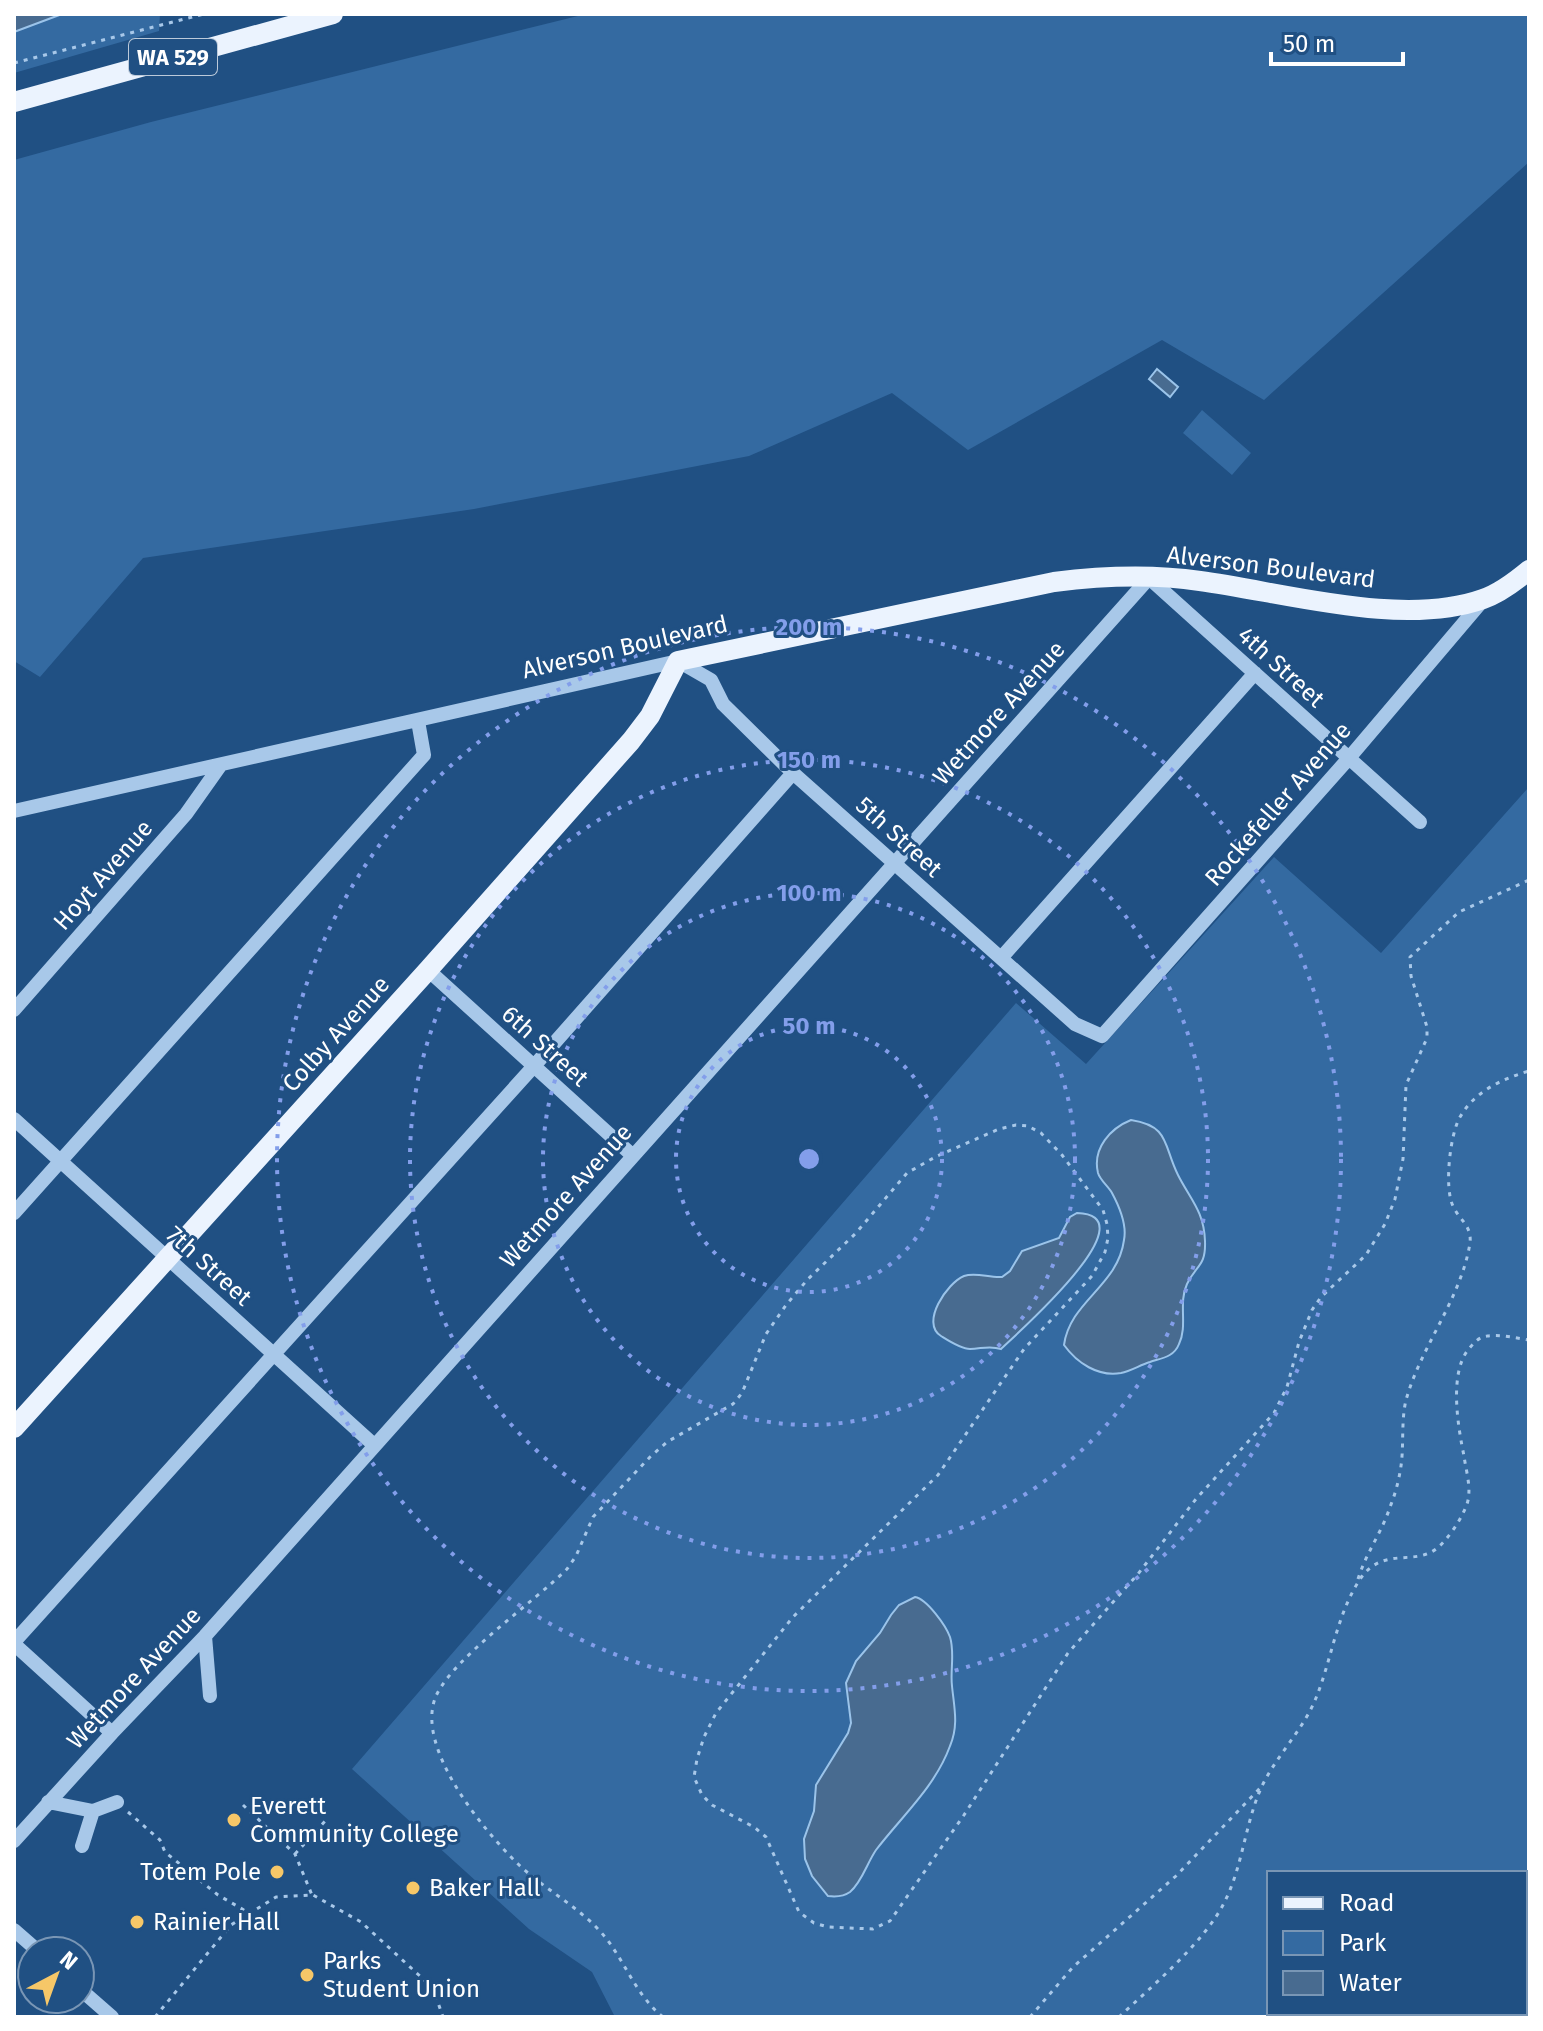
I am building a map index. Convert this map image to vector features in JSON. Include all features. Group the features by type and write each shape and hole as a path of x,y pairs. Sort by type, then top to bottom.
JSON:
{"main road":[{"name":"WA 529","path":"14,102 333,14"},
{"name":"Alverson Boulevard","path":"678,661 1054,582 1097,577 1197,580 1373,608 1448,607 1485,599 1529,570"},
{"name":"Colby Avenue","path":"14,1428 631,741 650,716 678,661"}],"street":[{"name":"4th Street","path":"1149,578 1420,822"},
{"name":"Wetmore Avenue","path":"14,1841 205,1636 1149,578"},
{"name":"Rockefeller Avenue","path":"1102,1036 1349,758 1485,599"},
{"name":"Alverson Boulevard","path":"14,811 678,661"},
{"name":"5th Street","path":"678,661 711,680 723,704 793,773 1075,1024 1102,1036"},
{"path":"1001,958 1255,673"},
{"path":"14,1213 424,755 418,721"},
{"name":"Hoyt Avenue","path":"14,1010 186,814 220,766"},
{"path":"112,1733 14,1643 534,1066 793,773"},
{"name":"6th Street","path":"428,970 632,1155"},
{"name":"7th Street","path":"14,1119 374,1445"},
{"path":"205,1636 210,1696"},
{"path":"48,1802 93,1811 117,1802"},
{"path":"84,1839 93,1811"},
{"path":"96,2003 112,2017"}],"path":[{"path":"14,63 204,14"},
{"path":"663,2017 648,2005 600,1931 519,1865 471,1811 438,1749 433,1728 434,1699 450,1675 567,1569 593,1517 650,1457 667,1442 733,1404 742,1393 766,1334 786,1305 856,1233 907,1173 919,1164 999,1129 1028,1126 1041,1133 1062,1155 1103,1210 1108,1238 1099,1264 1080,1290 1024,1349 938,1475 793,1617 716,1713 697,1759 694,1777 702,1795 712,1805 754,1827 766,1837 799,1912 814,1923 828,1927 873,1929 890,1921 964,1815 1068,1653 1138,1574 1196,1499 1274,1413 1287,1387 1299,1342 1312,1310 1321,1297 1366,1255 1385,1224 1395,1199 1403,1159 1406,1085 1427,1038 1427,1027 1411,976 1410,957 1459,912 1529,880"},
{"path":"1030,2017 1073,1967 1176,1876 1263,1784 1305,1721 1315,1702 1364,1558 1390,1509 1401,1468 1406,1401 1422,1358 1451,1299 1470,1243 1470,1230 1453,1206 1448,1188 1455,1132 1461,1116 1478,1096 1501,1080 1529,1071"},
{"path":"1357,1583 1374,1565 1436,1549 1460,1517 1469,1489 1456,1375 1464,1355 1475,1341 1487,1336 1529,1340"},
{"path":"1119,2017 1170,1969 1225,1903 1250,1815 1263,1784"},
{"path":"117,1802 160,1840 165,1852 218,1895 249,1913"},
{"path":"243,1805 295,1854 313,1895"},
{"path":"295,1854 327,1819"},
{"path":"155,2017 231,1925 276,1897 313,1895 361,1922 433,1988 443,2017"}],"green space":[{"path":"62,14 160,14 159,31 14,73 14,32"},
{"path":"586,14 1529,14 1529,162 1264,400 1162,340 968,450 892,393 749,456 474,509 143,558 40,677 14,661 14,160 151,122"},
{"path":"1202,410 1251,453 1232,475 1183,433"},
{"path":"1529,787 1529,2017 615,2017 592,1972 529,1929 352,1769 1016,1003 1086,1064 1274,857 1381,953"}],"water":[{"path":"14,14 62,14 14,32"},
{"path":"1157,369 1178,387 1170,397 1149,379"},
{"path":"1131,1120 1153,1127 1164,1138 1178,1175 1199,1213 1205,1250 1184,1291 1183,1330 1177,1348 1163,1358 1112,1374 1089,1367 1075,1358 1064,1345 1075,1316 1113,1270 1120,1256 1125,1234 1120,1210 1099,1176 1097,1164 1105,1140"},
{"path":"1077,1213 1096,1219 1099,1233 1090,1253 1051,1301 1001,1349 963,1348 935,1330 933,1322 938,1304 957,1280 973,1275 1002,1277 1010,1271 1022,1251 1059,1238 1070,1217"},
{"path":"915,1597 930,1608 950,1637 955,1716 953,1738 936,1775 876,1850 854,1888 842,1896 828,1896 812,1876 805,1859 804,1839 814,1811 816,1785 848,1733 851,1723 846,1683 856,1661 899,1605"}],"place":[{"name":"Everett Community College","path":"234,1820"},
{"name":"Totem Pole","path":"277,1872"},
{"name":"Baker Hall","path":"413,1888"},
{"name":"Rainier Hall","path":"137,1922"},
{"name":"Parks Student Union","path":"307,1975"}]}
